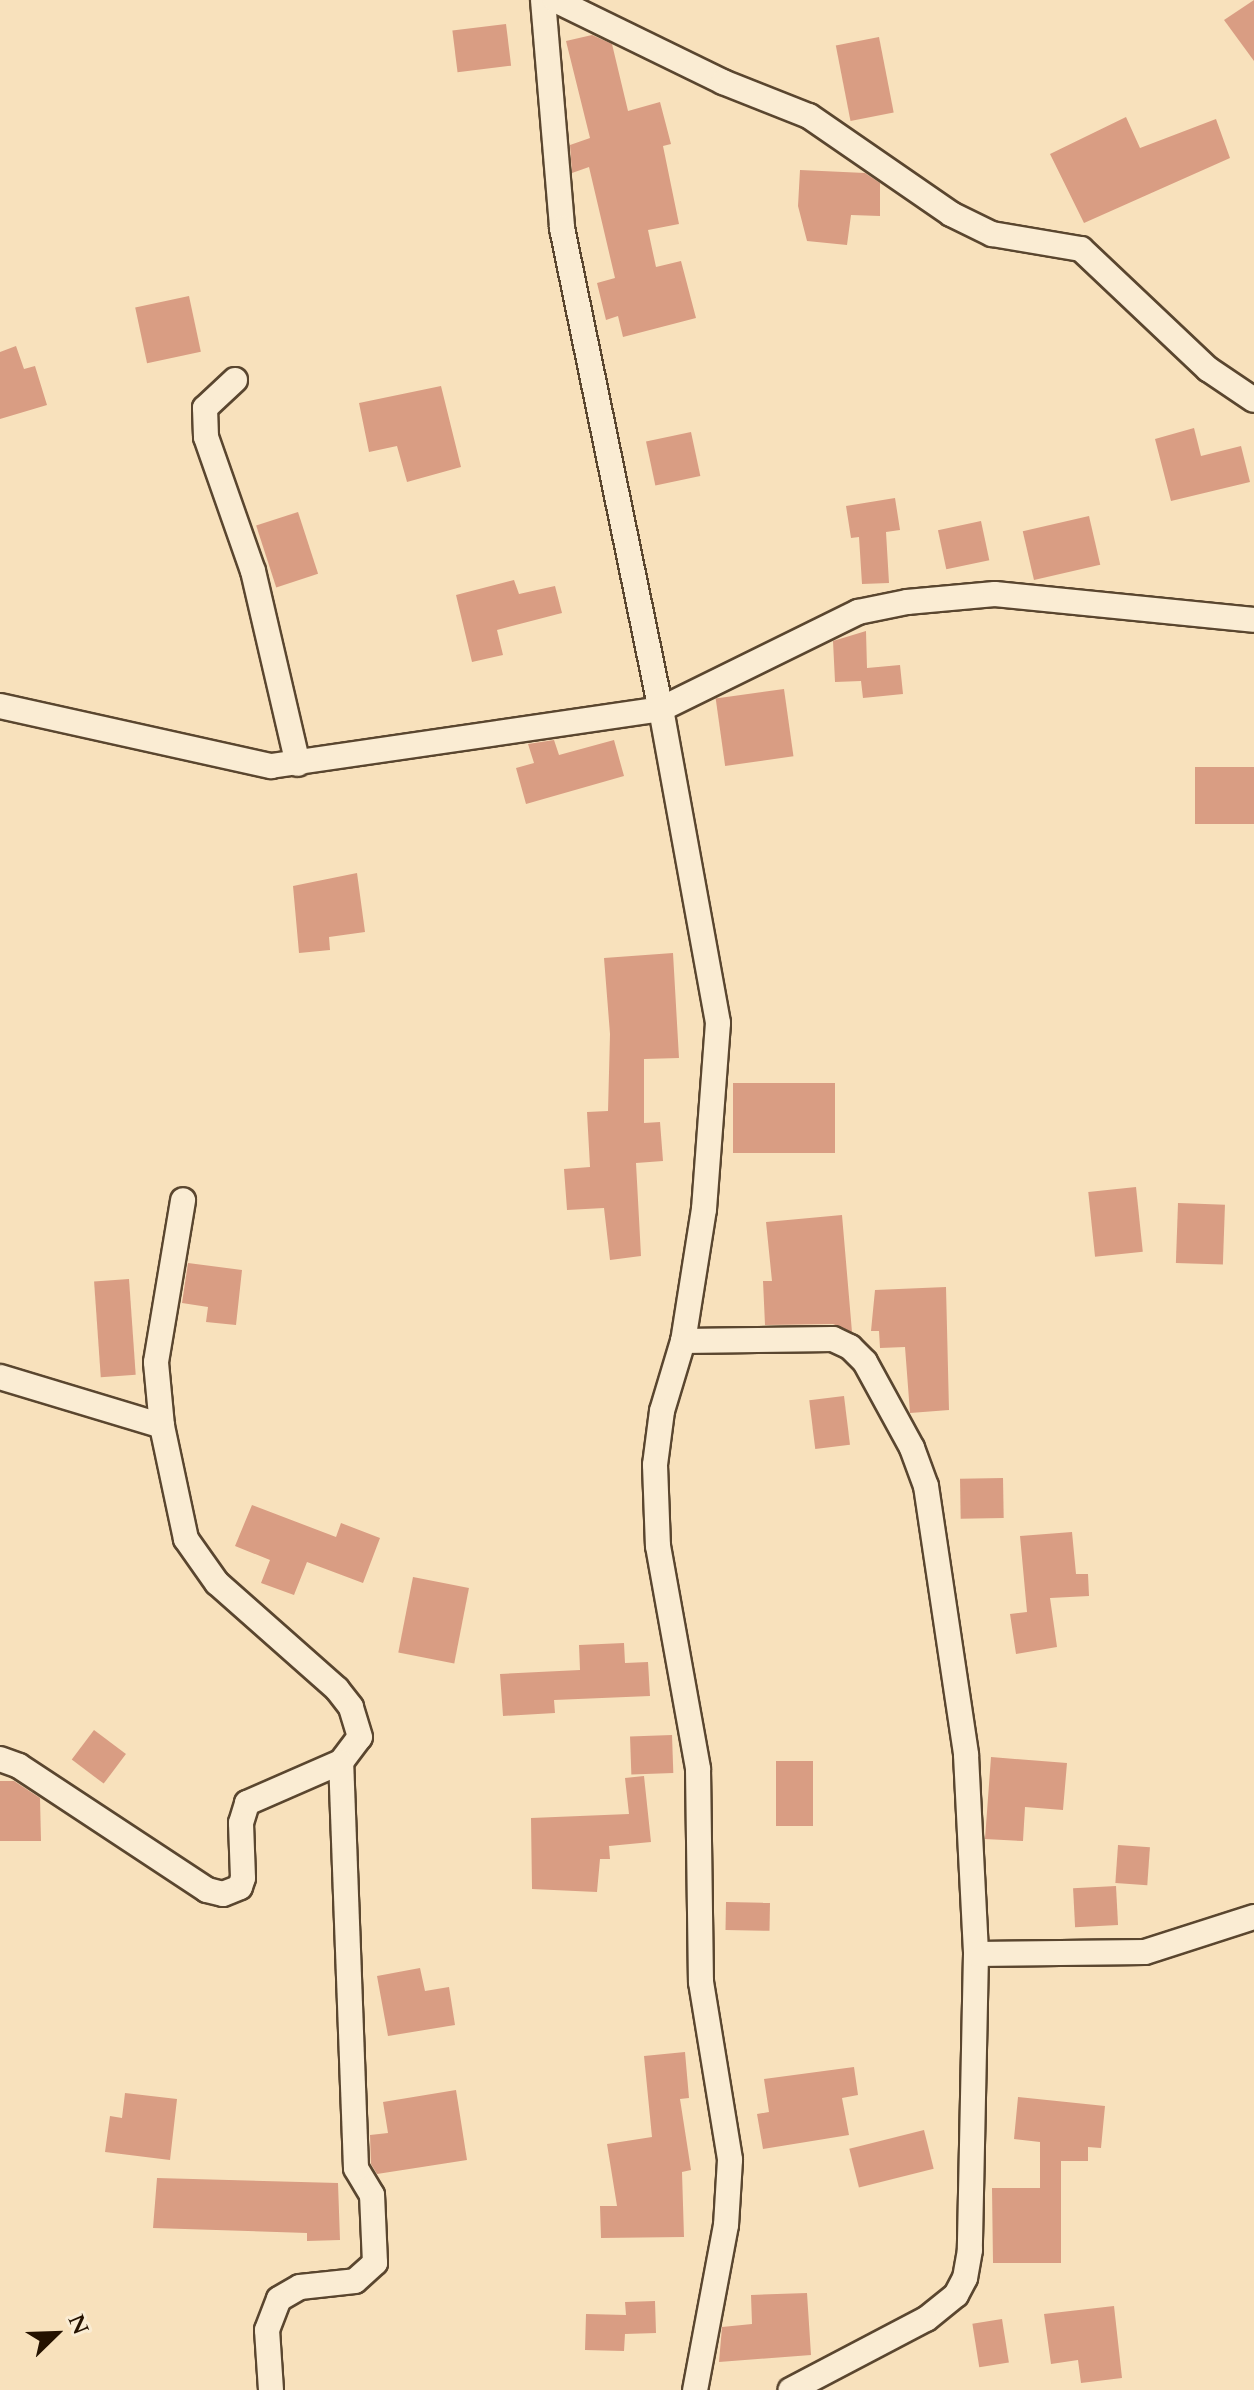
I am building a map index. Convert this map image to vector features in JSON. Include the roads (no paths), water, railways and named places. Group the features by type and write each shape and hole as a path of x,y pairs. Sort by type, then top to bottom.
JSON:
{"street":[{"path":"543,0 562,228 661,709 718,1023 704,1209 683,1341 662,1411 655,1501 698,1769 701,1982 730,2160 726,2225 695,2390"},
{"path":"555,0 723,82 809,116 951,214 992,234 1081,249 1208,369 1254,400"},
{"path":"235,380 205,408 206,437 253,571 298,764"},
{"path":"0,706 240,763 298,764 661,709 858,612 907,602 995,594 1254,620"},
{"path":"0,1759 19,1766 207,1890 223,1894 240,1887 241,1823 247,1803 341,1762 360,1737 351,1707 198,1563 186,1539 162,1426 157,1349 183,1200"},
{"path":"683,1341 811,1337 850,1347 865,1362 912,1448 926,1486 966,1755 976,1954 970,2250 965,2278 943,2307 791,2390"},
{"path":"0,1377 162,1426"},
{"path":"271,2390 267,2330 279,2299 300,2287 355,2281 375,2263 372,2195 356,2168 341,1762"},
{"path":"976,1954 1145,1952 1254,1917"}]}
